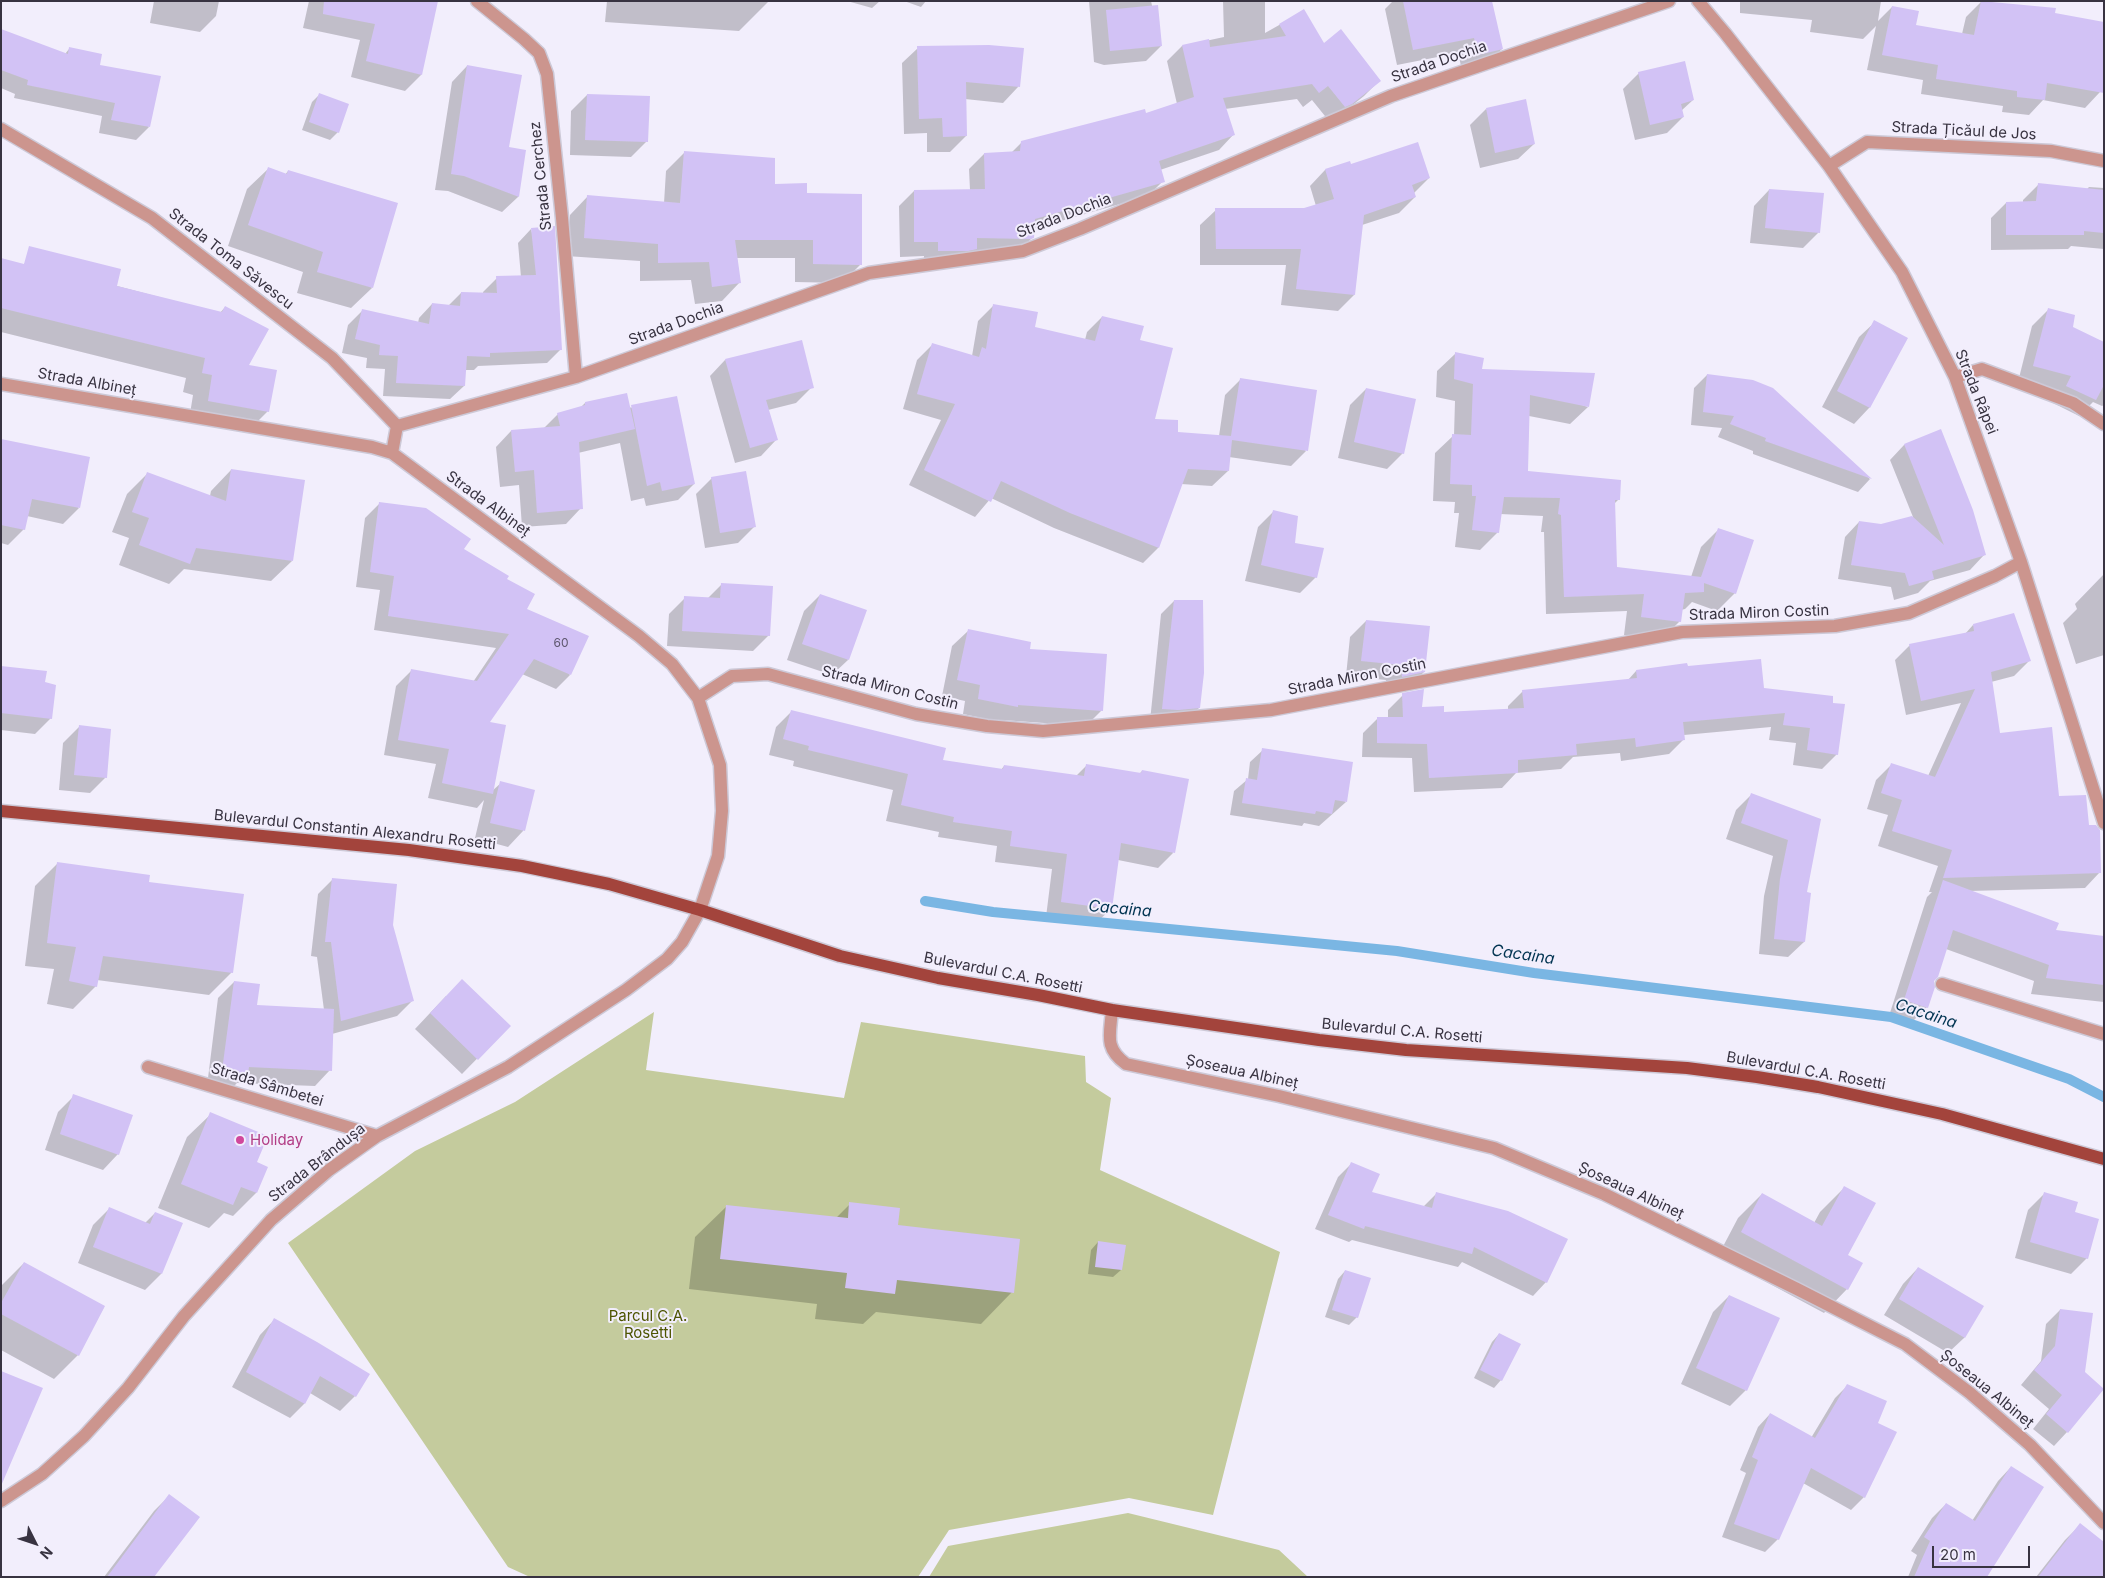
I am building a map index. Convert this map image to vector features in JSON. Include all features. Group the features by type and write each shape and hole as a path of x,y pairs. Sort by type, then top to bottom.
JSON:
{"main road":[{"name":"Bulevardul Constantin Alexandru Rosetti","path":"1,811 409,850 513,864 609,884 700,910"},
{"name":"Bulevardul C.A. Rosetti","path":"700,910 840,956 938,978 1038,994 1112,1010 1319,1040 1406,1050 1687,1068 1756,1077 1818,1087 1942,1114 2104,1159"}],"street":[{"name":"Strada Cerchez","path":"477,1 524,39 538,53 547,74 576,377"},
{"name":"Strada Dochia","path":"397,426 576,377 869,273 1023,251 1080,229 1391,96 1668,1"},
{"name":"Strada Râpei","path":"1698,1 1829,166 1902,272 1955,377 2021,562 2104,822"},
{"name":"Strada Toma Săvescu","path":"1,129 152,218 332,358 397,426"},
{"name":"Strada Țicăul de Jos","path":"1829,166 1867,142 2051,151 2104,162"},
{"path":"1955,377 1982,369 2073,403 2104,424"},
{"name":"Strada Albineț","path":"1,384 372,447 392,453 639,636 672,664 698,698 720,765 722,811 718,856 700,910"},
{"path":"392,453 397,426"},
{"name":"Strada Miron Costin","path":"698,698 732,676 768,674 916,714 987,726 1043,731 1207,717 1271,710 1682,632 1835,626 1909,613 1995,576 2021,562"},
{"name":"Strada Brândușa","path":"1,1501 42,1474 84,1436 128,1388 184,1316 271,1220 329,1170 377,1136 508,1067 626,990 667,959 682,942 700,910"},
{"path":"1942,984 2104,1034"},
{"name":"Șoseaua Albineț","path":"1112,1010 1109,1040 1111,1050 1117,1058 1126,1064 1279,1096 1494,1148 1604,1194 1847,1314 1905,1344 1970,1393 2030,1446 2104,1523"},
{"name":"Strada Sâmbetei","path":"148,1067 377,1136"}],"green space":[{"name":"Parcul C.A. Rosetti","path":"654,1012 646,1070 844,1098 861,1022 1085,1056 1086,1082 1111,1098 1100,1170 1280,1252 1213,1515 1129,1498 949,1530 918,1577 530,1577 508,1567 288,1243 415,1151 515,1102"},
{"path":"1128,1513 1279,1550 1308,1577 929,1577 948,1546"}],"building":[{"path":"324,1 438,1 422,75 366,61 375,24 323,14"},
{"path":"1403,1 1492,1 1503,49 1478,55 1474,38 1413,50"},
{"path":"1981,1 2056,8 2055,13 2104,22 2104,93 2047,83 2045,100 2017,97 2017,91 1936,79 1938,65 1882,55 1892,6 1919,11 1916,25 1974,35"},
{"path":"1158,5 1162,46 1110,51 1106,10"},
{"path":"1304,9 1324,43 1341,29 1381,81 1352,104 1345,107 1328,86 1319,93 1312,84 1223,98 1235,135 1159,161 1165,182 1035,219 1034,238 1031,239 977,238 977,249 968,251 938,251 938,242 914,242 914,190 985,189 984,153 1020,151 1021,141 1145,109 1146,113 1194,97 1182,45 1209,39 1210,47 1286,36 1279,24"},
{"path":"1,29 68,54 69,47 102,54 100,65 161,76 150,127 111,120 115,103 27,85 28,80 1,70"},
{"path":"989,45 1024,48 1020,87 966,82 967,136 943,137 942,118 919,119 917,46"},
{"path":"1685,61 1694,100 1681,104 1684,117 1650,125 1638,72"},
{"path":"467,65 522,75 509,147 526,150 519,197 464,176 451,174"},
{"path":"319,93 349,104 339,133 309,122"},
{"path":"587,94 650,96 648,142 585,140"},
{"path":"1526,99 1535,144 1495,153 1486,108"},
{"path":"1418,142 1430,178 1412,185 1416,197 1364,215 1355,295 1296,289 1301,249 1216,249 1215,208 1304,208 1334,199 1325,169 1350,161 1351,164"},
{"path":"684,151 775,158 775,184 807,183 807,193 862,194 862,265 813,264 813,240 735,240 741,283 712,287 709,262 658,263 658,244 584,238 587,195 680,203"},
{"path":"268,167 287,174 288,170 398,203 373,288 317,272 323,252 248,225"},
{"path":"2038,183 2104,190 2104,233 2084,231 2084,235 2006,235 2006,202 2036,201"},
{"path":"1769,189 1824,193 1820,233 1765,228"},
{"path":"555,226 562,350 490,353 490,357 467,356 465,386 396,383 398,356 379,355 380,345 355,339 362,309 429,324 432,303 460,306 461,292 497,293 496,276 536,275 531,228"},
{"path":"29,246 121,269 117,286 222,312 225,306 269,329 249,365 277,370 269,412 208,401 212,375 202,373 205,358 1,308 1,258 24,264"},
{"path":"993,304 1038,312 1035,327 1095,341 1102,316 1144,326 1140,340 1173,348 1155,419 1178,420 1178,432 1231,436 1240,378 1317,390 1308,451 1232,440 1229,471 1188,469 1159,548 1070,513 1001,481 991,502 924,470 955,404 917,394 932,343 979,357 982,347 986,349"},
{"path":"2048,308 2075,315 2073,327 2104,342 2104,385 2096,400 2066,386 2071,376 2033,366"},
{"path":"1874,320 1908,338 1870,408 1837,391"},
{"path":"802,340 814,388 766,400 778,440 750,448 725,359"},
{"path":"1455,352 1484,358 1482,369 1595,373 1589,407 1530,395 1528,471 1621,480 1620,500 1615,500 1617,567 1701,577 1718,528 1754,540 1736,594 1704,583 1704,592 1685,593 1681,622 1641,617 1644,594 1564,597 1561,515 1558,514 1560,498 1504,497 1499,533 1472,530 1476,496 1472,496 1472,485 1450,484 1452,434 1471,435 1473,384 1454,379"},
{"path":"1707,374 1753,380 1773,388 1872,479 1765,441 1766,438 1730,424 1734,416 1703,412"},
{"path":"1366,388 1416,399 1404,454 1354,442"},
{"path":"627,393 635,429 579,442 583,509 537,513 534,470 515,472 511,430 560,426 557,413 585,405 585,402"},
{"path":"677,396 695,484 662,491 660,482 647,486 631,405"},
{"path":"1941,429 1973,510 1986,555 1932,571 1934,579 1909,586 1905,573 1851,565 1859,521 1881,524 1912,516 1944,545 1904,444"},
{"path":"1,439 90,457 80,508 32,499 25,530 1,525"},
{"path":"231,469 305,480 293,561 196,548 190,564 139,545 149,518 132,512 147,472 226,501"},
{"path":"746,471 756,527 720,533 711,477"},
{"path":"379,502 426,508 471,539 464,549 509,576 507,579 535,594 527,609 589,636 571,675 534,659 490,722 506,725 493,794 442,783 449,749 398,740 411,669 477,681 509,634 388,616 394,576 370,572"},
{"path":"1273,510 1298,516 1295,543 1324,548 1317,578 1261,565"},
{"path":"721,583 773,586 770,636 682,631 684,596 720,598"},
{"path":"820,594 867,610 849,660 802,644"},
{"path":"1174,600 1203,600 1204,673 1200,708 1162,709"},
{"path":"2014,613 2031,661 1991,672 2000,733 2052,727 2059,796 2086,795 2089,825 2096,825 2100,830 2101,873 1943,878 1952,850 1892,831 1902,800 1881,793 1891,763 1935,777 1975,689 1921,701 1909,644 1974,631 1973,624"},
{"path":"1366,620 1430,626 1425,672 1402,677 1401,665 1361,661"},
{"path":"968,629 1031,642 1030,649 1107,654 1103,711 1018,705 1018,707 978,699 980,685 957,680"},
{"path":"1761,659 1764,688 1833,696 1833,703 1845,704 1838,755 1807,750 1810,728 1783,725 1785,713 1683,722 1685,740 1636,747 1635,738 1576,744 1577,755 1518,760 1518,773 1429,778 1427,744 1377,743 1377,717 1403,717 1402,693 1424,689 1422,707 1444,706 1444,712 1524,708 1522,690 1637,678 1636,670 1687,663 1688,666"},
{"path":"1,666 47,671 45,682 56,685 52,719 1,713"},
{"path":"791,710 946,748 943,760 1003,769 1004,765 1084,776 1086,764 1141,773 1142,770 1189,779 1175,853 1121,843 1112,909 1061,902 1067,854 1010,846 1012,831 953,822 954,817 901,805 908,774 808,750 809,746 783,739"},
{"path":"79,725 111,729 107,778 74,775"},
{"path":"1262,748 1353,762 1347,802 1335,800 1332,814 1316,811 1315,814 1242,803 1246,778 1257,780"},
{"path":"500,781 535,790 525,831 490,823"},
{"path":"1751,793 1821,819 1807,892 1811,893 1805,942 1774,939 1780,879 1788,840 1741,823"},
{"path":"57,862 150,875 149,882 244,894 233,973 103,956 97,987 69,981 76,947 47,943"},
{"path":"332,878 397,884 393,925 414,1001 341,1021 331,942 325,942"},
{"path":"1943,880 2059,923 2056,930 2104,936 2104,985 2046,978 2049,965 1953,930 1938,977 1934,981 1935,987 1928,1008 1904,1000"},
{"path":"462,979 511,1026 478,1060 430,1013"},
{"path":"234,981 260,984 257,1005 334,1009 332,1071 249,1067 248,1074 222,1071"},
{"path":"73,1094 133,1115 119,1155 60,1134"},
{"path":"210,1112 268,1136 257,1162 268,1167 257,1193 241,1187 233,1205 181,1184"},
{"path":"1351,1162 1380,1174 1372,1192 1432,1208 1436,1192 1508,1211 1568,1239 1547,1283 1474,1247 1472,1254 1365,1226 1364,1229 1328,1215"},
{"path":"1844,1186 1876,1203 1848,1255 1863,1263 1848,1290 1741,1232 1762,1193 1822,1226"},
{"path":"2044,1192 2078,1202 2075,1212 2099,1219 2088,1259 2030,1242"},
{"path":"849,1202 900,1208 898,1225 1020,1239 1014,1293 897,1280 895,1294 845,1288 847,1273 720,1259 726,1205 848,1218"},
{"path":"109,1207 150,1224 155,1212 183,1223 162,1274 93,1247"},
{"path":"1098,1241 1126,1245 1122,1270 1095,1267"},
{"path":"24,1262 105,1306 79,1356 1,1314 1,1303"},
{"path":"1918,1267 1984,1306 1965,1338 1899,1299"},
{"path":"1345,1270 1371,1278 1358,1318 1332,1310"},
{"path":"1729,1295 1780,1318 1747,1391 1696,1368"},
{"path":"2060,1309 2093,1313 2085,1372 2104,1389 2068,1433 2046,1414 2062,1395 2034,1370 2055,1346"},
{"path":"274,1318 370,1374 356,1397 320,1376 305,1404 246,1372"},
{"path":"1499,1333 1521,1344 1502,1381 1480,1370"},
{"path":"1,1371 43,1388 1,1486"},
{"path":"1847,1384 1887,1401 1878,1423 1897,1432 1865,1498 1811,1468 1779,1540 1734,1524 1758,1460 1752,1457 1770,1413 1815,1438"},
{"path":"2011,1466 2044,1487 1987,1577 1914,1577 1930,1541 1924,1537 1946,1503 1975,1521"},
{"path":"169,1494 200,1517 154,1577 107,1577"},
{"path":"2080,1523 2104,1542 2104,1577 2038,1577"}],"waterway":[{"name":"Cacaina","path":"925,901 993,912 1397,951 1534,973 1891,1017 2069,1079 2104,1097"}],"place":[{"name":"Holiday","path":"240,1140"}]}
